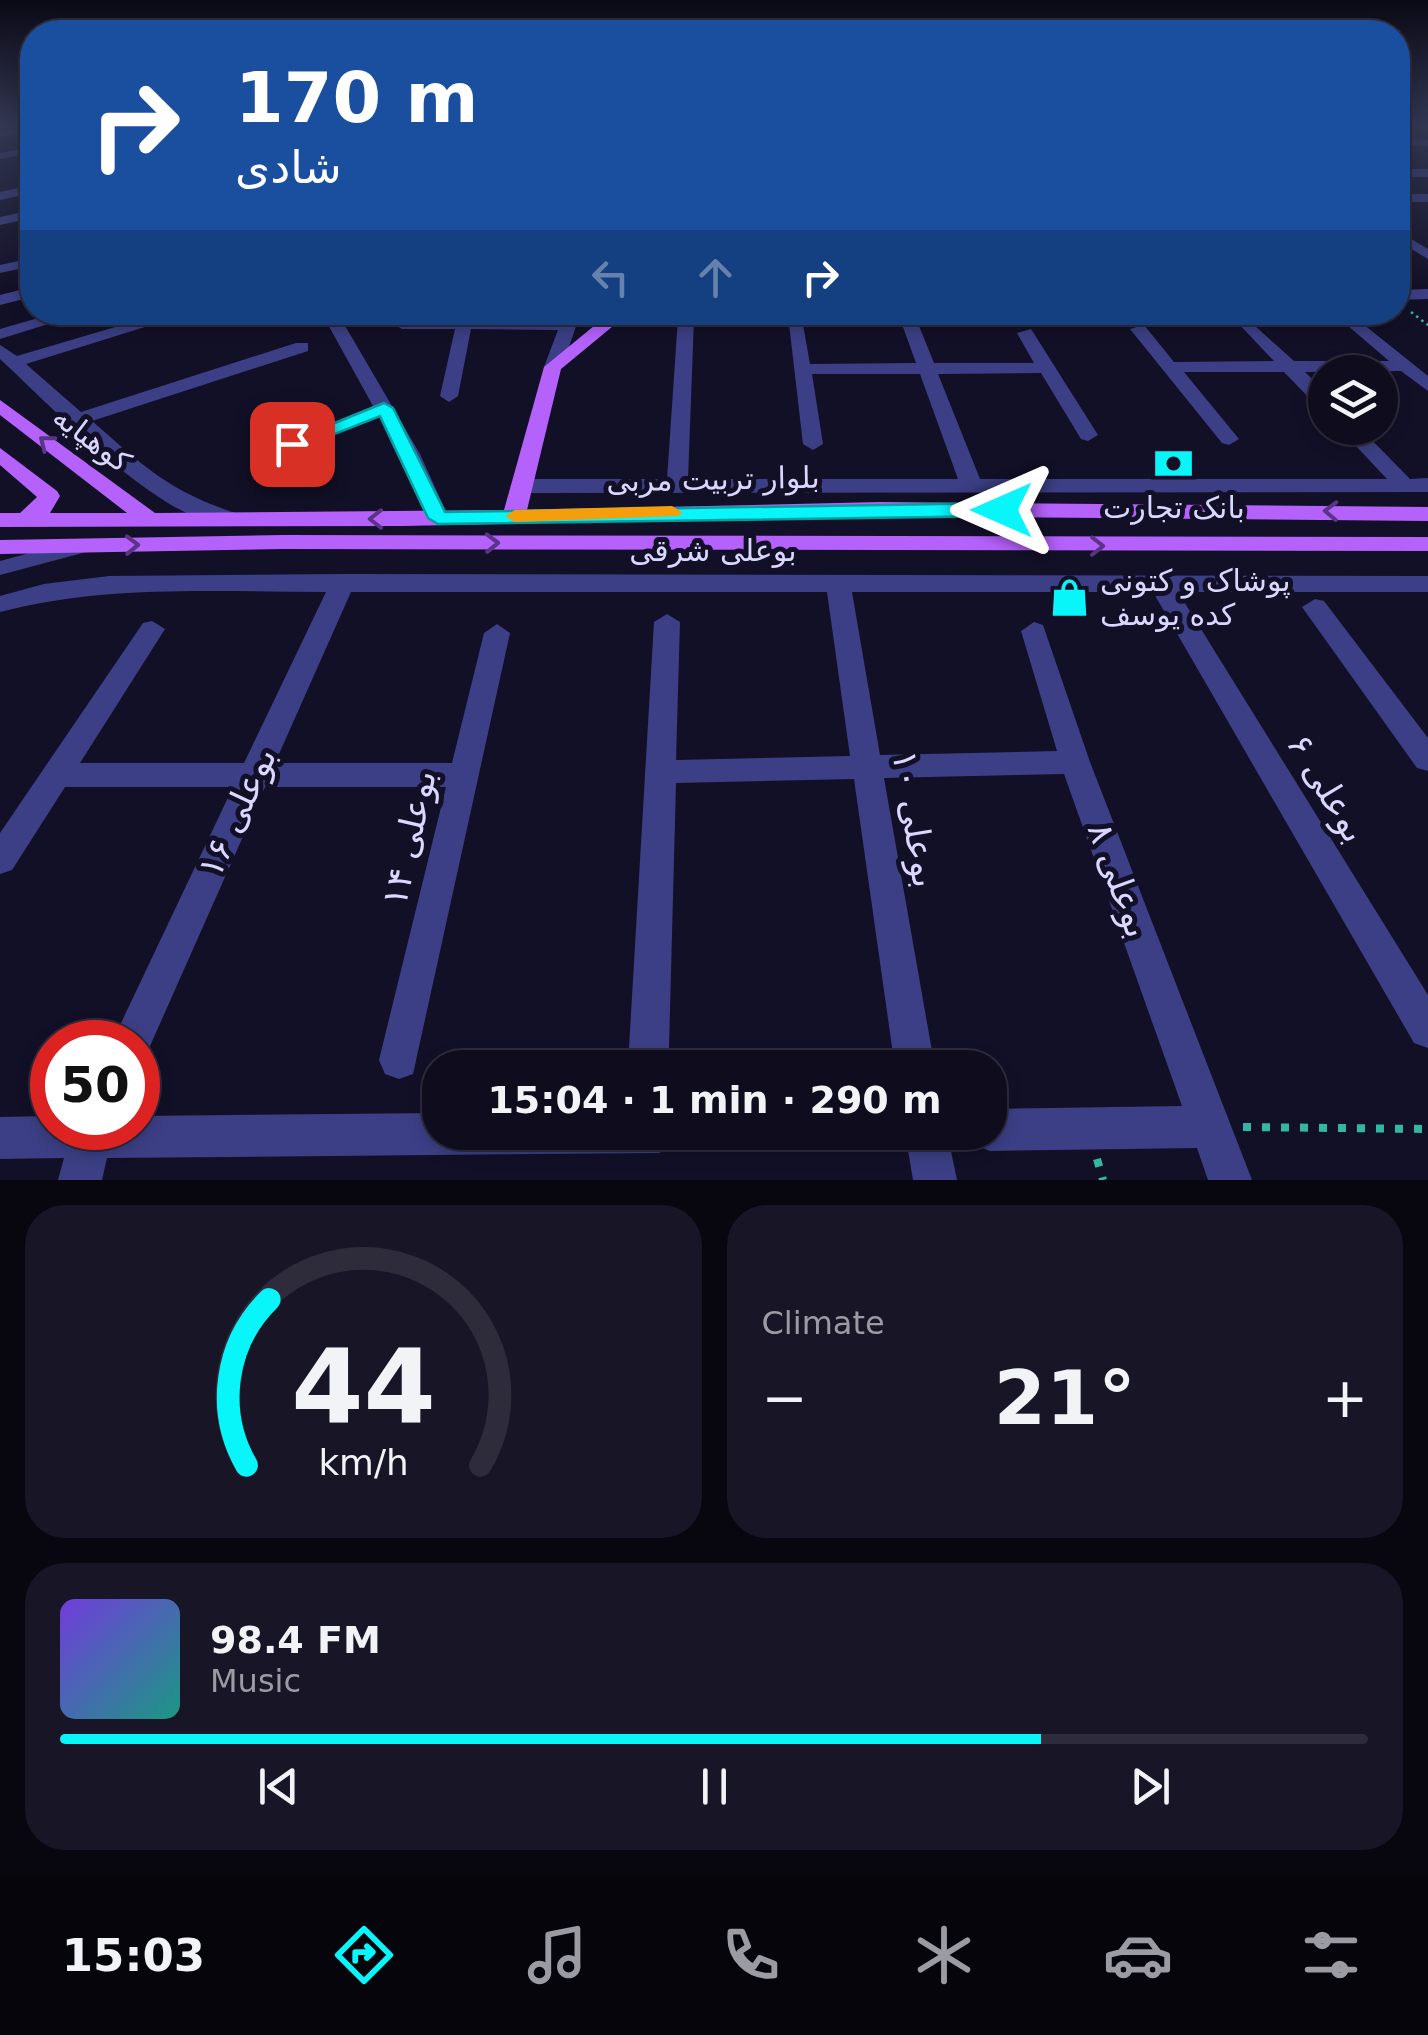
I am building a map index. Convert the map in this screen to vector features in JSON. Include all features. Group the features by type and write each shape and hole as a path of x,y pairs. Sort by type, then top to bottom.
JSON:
{"main road":[{"path":"514,516 553,367 606,325"},
{"name":"کوهپایه","path":"0,406 149,518"},
{"path":"0,454 49,496 53,507 77,513 95,510 113,493"},
{"path":"25,520 42,508 49,496"},
{"path":"880,509 920,516 940,528 932,540 888,545"},
{"name":"بلوار تربیت مربی","path":"0,520 438,518 880,509 1428,514"},
{"name":"بلوار تربیت مربی","path":"0,547 1428,544"}],"street":[{"path":"0,334 33,325"},
{"path":"7,356 132,325"},
{"path":"336,325 384,408 438,518"},
{"path":"449,396 464,325"},
{"path":"553,367 568,325"},
{"path":"677,486 686,325"},
{"path":"795,325 813,444"},
{"path":"910,325 971,484"},
{"path":"1248,325 1308,386"},
{"path":"1358,325 1428,385"},
{"path":"1138,328 1229,439"},
{"path":"1026,333 1088,435"},
{"path":"76,420 302,346"},
{"path":"7,356 151,484 180,502 227,518"},
{"path":"1170,368 1406,366"},
{"path":"802,368 1045,368"},
{"path":"261,456 384,408"},
{"path":"1366,445 1402,482"},
{"path":"521,486 1402,482 1428,485"},
{"path":"0,568 83,546"},
{"name":"بوعلی ۱۶","path":"142,1020 343,582"},
{"name":"بوعلی ۱۰","path":"838,583 912,1050"},
{"name":"بوعلی شرقی","path":"0,604 44,592 108,584 1428,584"},
{"name":"بوعلی ۶","path":"1161,584 1428,1030"},
{"path":"1315,607 1428,760"},
{"path":"649,1048 664,772 667,622"},
{"path":"0,860 152,628"},
{"name":"بوعلی ۸","path":"1034,631 1075,762 1230,1180"},
{"name":"بوعلی ۱۴","path":"399,1060 497,633"},
{"path":"664,772 1075,762"},
{"path":"56,775 464,775"},
{"path":"1007,1130 1210,1127"},
{"path":"160,1132 422,1132"},
{"path":"0,1138 30,1136"},
{"path":"80,1180 87,1150"},
{"path":"929,1150 935,1180"}],"path":[{"path":"1210,1127 1428,1129"}],"slow traffic":[{"path":"515,516 672,512"}],"place":[{"name":"بانک تجارت","path":"1174,463"},
{"name":"پوشاک و کتونی کده یوسف","path":"1070,597"}],"route":[{"path":"292,444 384,408 410,454 438,518 845,509 1002,510"}]}
